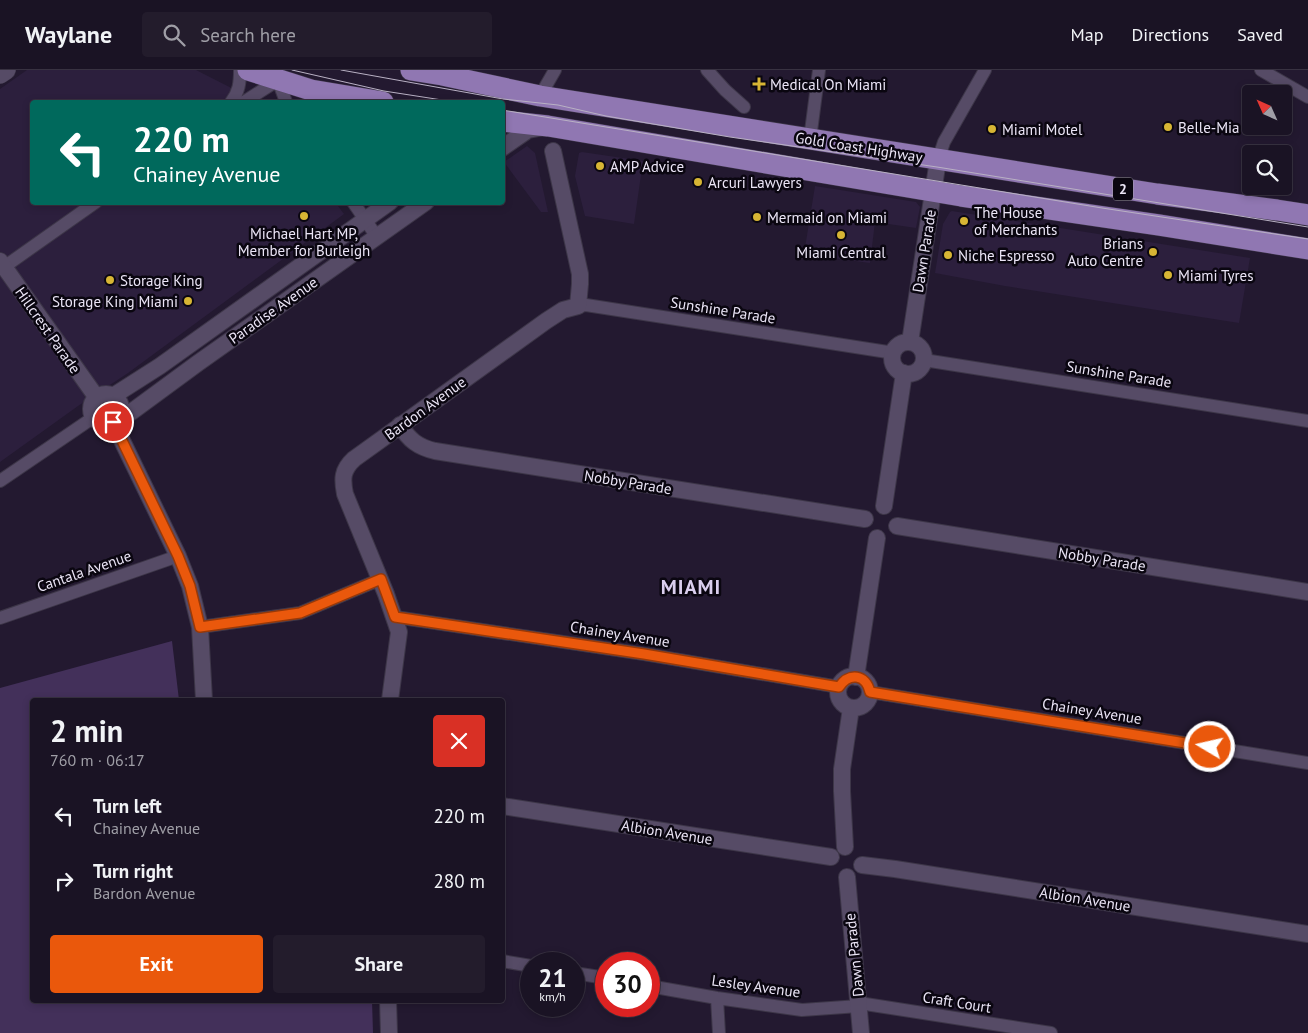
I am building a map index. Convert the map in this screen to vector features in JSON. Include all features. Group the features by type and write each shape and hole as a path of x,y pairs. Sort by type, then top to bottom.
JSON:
{"highway":[{"path":"248,70 310,90 371,100"},
{"name":"Gold Coast Highway","path":"411,70 540,96 938,160 1308,216"},
{"name":"Gold Coast Highway","path":"505,121 548,126 765,164 1160,224 1308,249"}],"main road":[{"path":"0,74 6,70"}],"street":[{"path":"233,100 237,95 240,83 240,70"},
{"path":"540,96 555,70"},
{"path":"707,70 744,107"},
{"path":"810,139 820,70"},
{"path":"938,160 948,135 985,70"},
{"path":"1261,70 1308,97"},
{"path":"247,100 278,80 285,100"},
{"path":"505,146 528,130 548,126"},
{"path":"553,150 580,274 578,306"},
{"name":"Dawn Parade","path":"910,342 938,160"},
{"path":"2,264 91,205"},
{"path":"355,205 377,237"},
{"name":"Paradise Avenue","path":"113,396 160,366 386,205"},
{"name":"Paradise Avenue","path":"117,418 130,413 422,205"},
{"name":"Hillcrest Parade","path":"2,264 97,398"},
{"name":"Sunshine Parade","path":"578,306 586,305 894,353"},
{"name":"Bardon Avenue","path":"390,698 399,634 381,579 345,494 344,472 354,459 546,321 563,310 578,306"},
{"path":"910,342 918,345 923,351 924,360 922,366 912,373 904,373 895,367 894,353 902,343 910,342"},
{"name":"Sunshine Parade","path":"924,360 1308,421"},
{"path":"884,506 904,373"},
{"path":"105,394 113,396 121,406 117,418 109,424 100,423 94,417 91,409 97,398 105,394"},
{"path":"0,482 94,417"},
{"path":"117,418 190,586 200,627 204,698"},
{"name":"Nobby Parade","path":"400,425 416,444 424,449 865,519"},
{"path":"884,506 895,515 897,526 890,536 877,538 868,532 865,519 874,508 884,506"},
{"name":"Nobby Parade","path":"897,526 1308,592"},
{"path":"856,677 877,538"},
{"name":"Cantala Avenue","path":"0,618 178,556"},
{"path":"200,627 300,613 381,579"},
{"name":"Chainey Avenue","path":"395,617 644,654 839,687"},
{"path":"856,677 864,680 870,692 868,700 858,708 851,708 841,701 838,692 839,687 848,678 856,677"},
{"name":"Chainey Avenue","path":"870,692 1308,763"},
{"path":"845,847 842,769 851,708"},
{"name":"Albion Avenue","path":"505,806 831,858"},
{"path":"845,847 854,850 862,865 856,875 847,877 834,868 831,858 833,852 845,847"},
{"name":"Albion Avenue","path":"862,865 1308,934"},
{"name":"Dawn Parade","path":"847,877 861,1033"},
{"path":"505,962 520,964"},
{"name":"Lesley Avenue","path":"660,988 802,1010 859,1004"},
{"path":"717,998 719,1033"},
{"path":"388,1003 390,1033"},
{"name":"Craft Court","path":"859,1004 1051,1033"}],"shaded area":[{"path":"27,70 196,70 255,100 30,100 30,205 337,205 344,214 128,373 0,462 0,89"},
{"path":"527,146 535,153 548,212 541,212 505,161"},
{"path":"579,153 643,161 634,224 585,216 575,176"},
{"path":"815,186 916,202 920,207 916,228 875,222 870,263 804,254"},
{"path":"952,211 1250,258 1239,323 935,273 943,224"},
{"path":"172,641 179,698 30,698 30,1003 372,1003 373,1033 0,1033 0,688"}],"tram line":[{"path":"292,70 384,91 442,100"},
{"path":"341,70 503,99 558,105 606,116 730,137 937,167 1308,227"},
{"path":"505,110 1102,208 1308,239"}],"place":[{"name":"Medical On Miami","path":"759,84"},
{"name":"Belle-Mia","path":"1168,127"},
{"name":"Miami Motel","path":"992,129"},
{"name":"AMP Advice","path":"600,166"},
{"name":"Arcuri Lawyers","path":"698,182"},
{"name":"Michael Hart MP, Member for Burleigh","path":"304,216"},
{"name":"Mermaid on Miami","path":"757,217"},
{"name":"The House of Merchants","path":"964,221"},
{"name":"Miami Central","path":"841,235"},
{"name":"Brians Auto Centre","path":"1153,252"},
{"name":"Niche Espresso","path":"948,255"},
{"name":"Miami Tyres","path":"1168,275"},
{"name":"Storage King","path":"110,280"},
{"name":"Storage King Miami","path":"188,301"}],"district":[{"name":"MIAMI","path":"691,587"}],"route":[{"path":"113,422 178,556 190,586 200,627 300,613 381,579 395,617 644,654 839,687 848,678 860,677 868,685 870,692 1210,747"}]}
